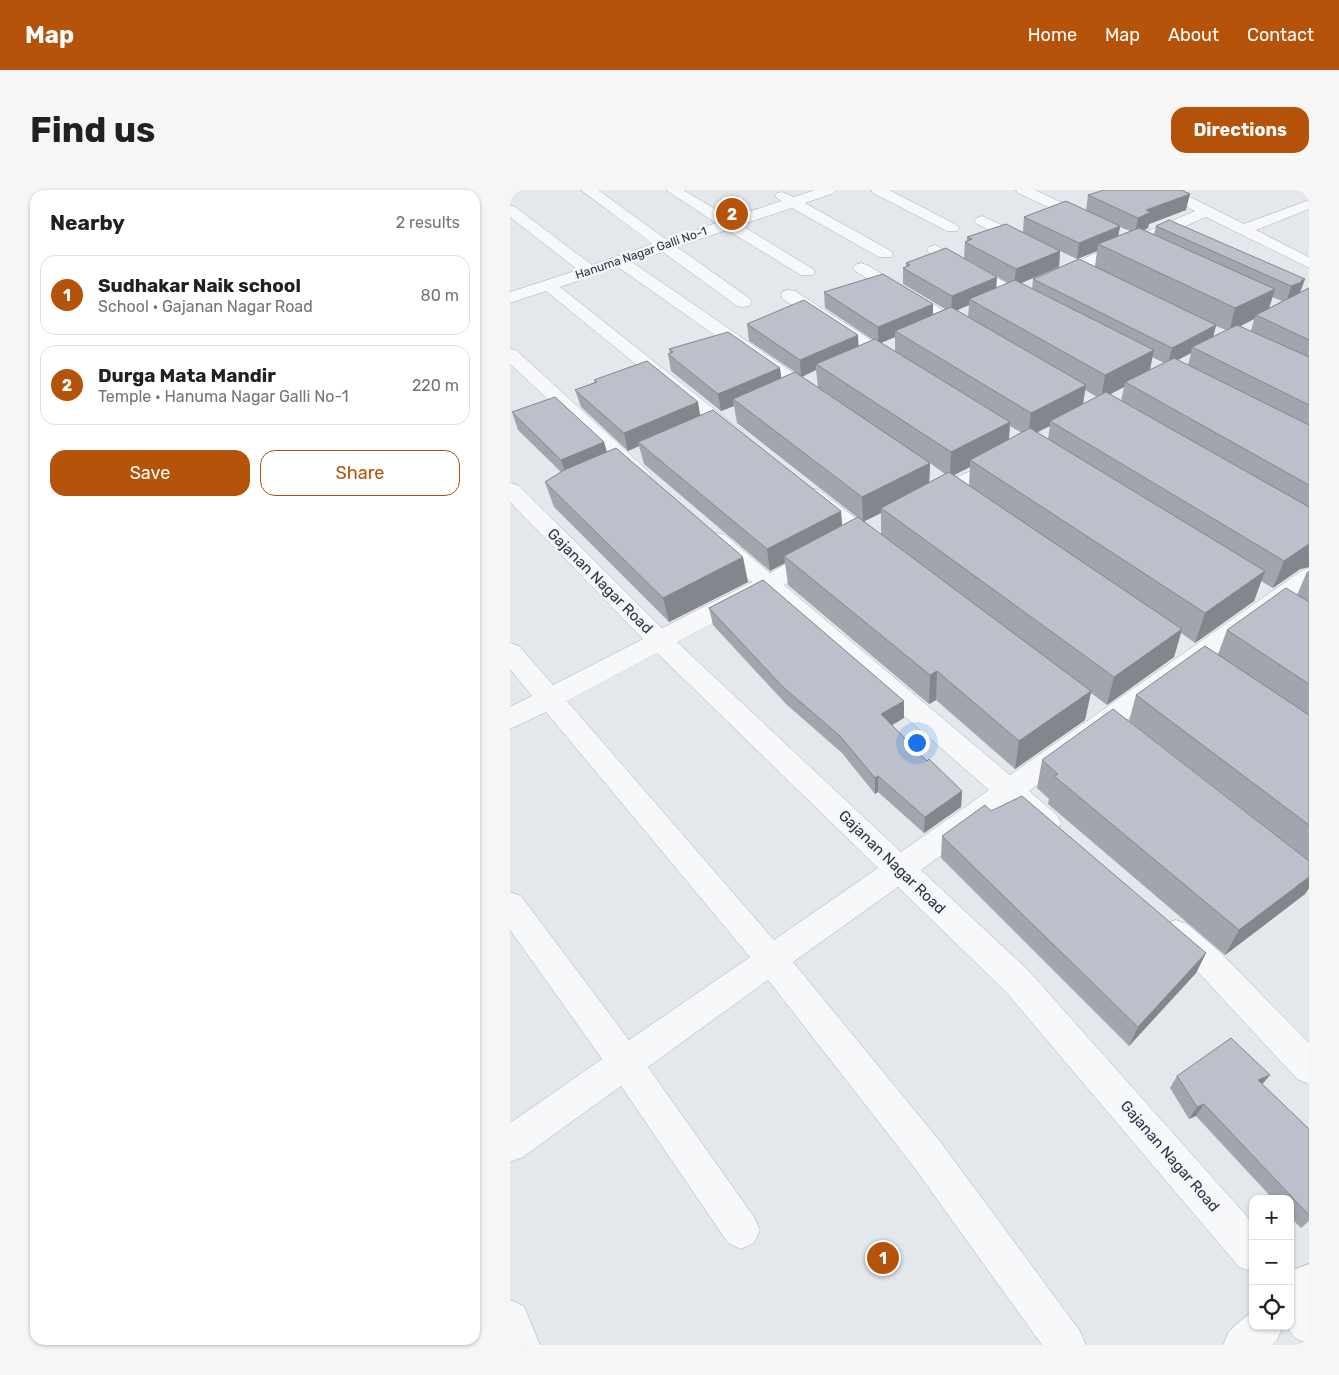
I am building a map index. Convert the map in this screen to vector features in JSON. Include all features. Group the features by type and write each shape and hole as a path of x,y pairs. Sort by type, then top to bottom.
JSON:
{"street":[{"path":"588,190 743,302"},
{"path":"673,190 807,272"},
{"path":"771,190 886,254"},
{"name":"Hanuma Nagar Galli No-1","path":"510,297 829,190"},
{"path":"878,190 952,228"},
{"path":"1023,190 1101,226"},
{"path":"1165,190 1309,262"},
{"path":"1245,229 1309,204"},
{"path":"510,210 590,271"},
{"path":"996,303 1207,211"},
{"path":"1290,211 1309,220"},
{"path":"982,221 1043,251"},
{"path":"1118,234 1153,250"},
{"path":"935,250 1049,313"},
{"path":"1060,259 1094,276"},
{"path":"620,261 832,409"},
{"path":"861,268 985,342"},
{"path":"548,285 757,452"},
{"path":"789,295 912,374"},
{"path":"933,330 969,315"},
{"path":"510,354 625,462 656,488"},
{"path":"911,509 942,484 1020,452"},
{"path":"794,481 856,538 894,559"},
{"path":"942,484 973,505"},
{"name":"Gajanan Nagar Road","path":"522,501 660,641 1017,981 1249,1249"},
{"path":"701,526 1068,841"},
{"path":"510,719 856,538"},
{"path":"510,1144 772,960 1309,576"},
{"path":"510,652 772,960 926,1153 1066,1345"},
{"path":"510,904 625,1063 741,1230"},
{"path":"1157,918 1209,962 1309,1067"},
{"path":"1294,1296 1309,1283"},
{"path":"1294,1305 1309,1324"},
{"path":"510,1320 520,1345"},
{"path":"1243,1345 1258,1330"}],"building":[{"path":"1104,190 1181,190 1190,194 1146,210 1151,212 1138,218 1088,195"},
{"path":"1066,201 1120,226 1079,243 1024,217"},
{"path":"1169,220 1305,279 1291,286 1156,226"},
{"path":"1006,224 1060,251 1016,269 965,242 972,239 967,237"},
{"path":"1139,228 1275,289 1235,308 1098,244"},
{"path":"946,248 997,277 952,296 903,268 910,265 906,263"},
{"path":"1079,259 1216,325 1172,348 1033,279"},
{"path":"883,274 933,304 878,327 824,292"},
{"path":"1015,280 1154,350 1105,375 969,299"},
{"path":"1309,288 1309,340 1256,315"},
{"path":"804,300 858,335 800,360 747,324"},
{"path":"951,307 1086,385 1031,413 895,331"},
{"path":"1237,325 1309,357 1309,405 1192,347"},
{"path":"728,332 780,368 718,394 668,354 673,352 669,349"},
{"path":"875,339 1010,422 951,452 816,364"},
{"path":"1174,358 1309,425 1309,485 1125,382"},
{"path":"647,361 698,402 624,433 575,390 597,382 594,380"},
{"path":"795,372 930,463 862,497 733,399"},
{"path":"1106,392 1309,507 1309,544 1284,561 1050,421"},
{"path":"555,397 604,442 561,460 512,412"},
{"path":"713,410 841,511 767,549 638,442"},
{"path":"1030,428 1265,571 1205,613 970,460"},
{"path":"616,448 743,557 663,598 545,482 564,470"},
{"path":"949,472 1182,629 1114,677 881,508"},
{"path":"858,517 1091,691 1019,741 937,671 930,675 784,556"},
{"path":"763,580 904,701 881,714 927,761 929,759 962,791 925,817 878,776 875,778 840,736 783,687 709,608"},
{"path":"1286,588 1309,602 1309,684 1227,630"},
{"path":"1205,646 1309,715 1309,825 1136,695"},
{"path":"1113,709 1309,861 1309,877 1239,930 1054,776 1058,774 1042,760"},
{"path":"1022,796 1206,953 1138,1027 942,836 985,805 991,811"},
{"path":"1231,1038 1270,1075 1258,1080 1309,1129 1309,1215 1294,1199 1294,1195 1290,1195 1204,1104 1197,1107 1177,1076"}],"place":[{"name":"Durga Mata Mandir","path":"732,214"},
{"name":"Sudhakar Naik school","path":"883,1258"}]}
